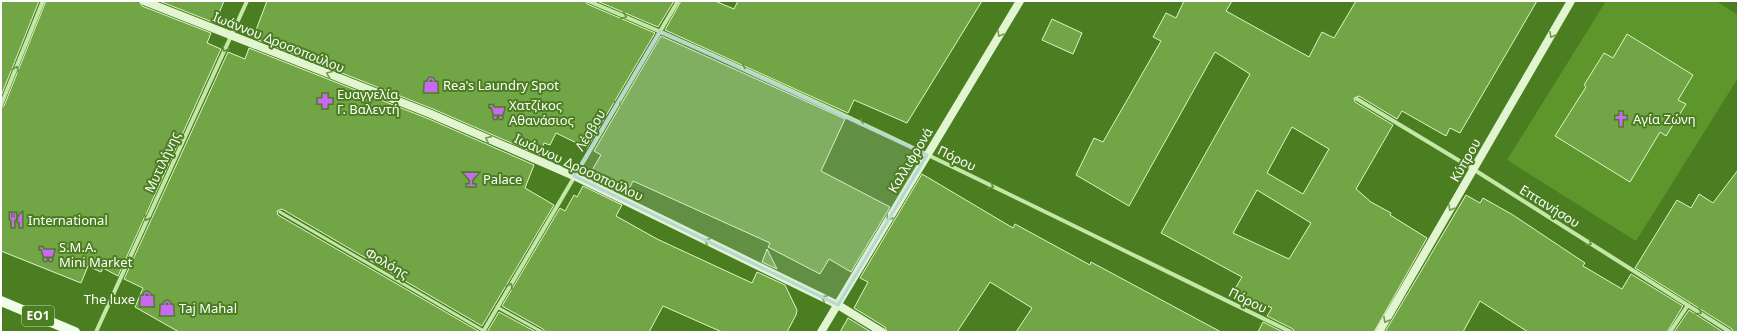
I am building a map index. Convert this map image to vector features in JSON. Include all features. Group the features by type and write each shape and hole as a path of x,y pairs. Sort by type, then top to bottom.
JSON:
{"main road":[{"name":"ΕΟ1","path":"1,300 75,332"}],"street":[{"path":"1,105 43,1"},
{"name":"Ιωάννου Δροσοπούλου","path":"144,1 431,114 574,176 838,305 882,332"},
{"name":"Μυτιλήνης","path":"96,332 247,1"},
{"name":"Πόρου","path":"588,1 770,80 1291,332"},
{"name":"Λέσβου","path":"484,332 497,307 678,1"},
{"name":"Καλλιφρονά","path":"821,332 1020,1"},
{"name":"Κύπρου","path":"1379,332 1571,1"},
{"name":"Επτανήσου","path":"1357,100 1473,169 1730,332"},
{"path":"1670,332 1688,305"}],"lane":[{"name":"Φολόης","path":"280,212 484,332"},
{"path":"497,307 542,332"}],"highlighted area":[{"path":"660,31 927,155 838,305 574,176"}],"green space":[{"path":"1606,1 1716,1 1738,15 1738,78 1636,241 1507,160"}],"building":[{"path":"1,1 39,1 1,96"},
{"path":"46,1 139,1 142,6 211,33 207,43 221,49 118,276 103,268 101,272 88,266 81,283 1,251 1,108 4,106"},
{"path":"159,1 224,1 215,23"},
{"path":"267,1 585,1 587,4 655,33 587,148 556,133 550,145 544,143 539,155 433,109 253,38"},
{"path":"597,1 674,1 658,27"},
{"path":"681,1 715,1 734,9 738,1 982,1 907,123 854,100 848,113 665,30"},
{"path":"1184,1 1232,1 1226,11 1309,57 1322,32 1334,38 1356,1 1537,1 1460,133 1450,128 1446,136 1402,111 1397,119 1359,96 1354,98 1355,102 1393,125 1356,189 1371,202 1391,213 1390,215 1427,238 1374,332 1294,332 1293,329 1267,316 1272,308 1233,292 1242,277 1161,233 1250,74 1215,52 1129,206 1076,175 1094,138 1103,142 1161,41 1153,37 1166,13 1176,18","holes":["1292,127 1329,149 1303,194 1267,173","1257,190 1311,223 1289,259 1233,233"]},
{"path":"1052,19 1082,33 1073,54 1042,40"},
{"name":"Αγία Ζώνη","path":"1627,34 1693,75 1678,100 1686,104 1666,136 1660,132 1630,182 1555,136 1586,87 1584,85 1604,53 1613,58"},
{"path":"661,36 845,119 821,171 890,207 851,272 829,259 820,274 768,247 770,243 633,181 626,195 588,177 601,155 594,151"},
{"path":"249,48 429,119 534,165 525,188 554,205 482,326 282,209 277,211 278,215 480,332 179,332 135,307 143,288 124,279 228,52 245,59"},
{"path":"1738,170 1738,332 1733,332 1732,329 1635,268 1677,200 1691,208 1699,194 1713,203"},
{"path":"922,174 1013,228 1015,224 1090,265 1091,262 1221,332 1016,332 1032,308 990,282 957,332 887,332 885,327 854,308 868,282 860,278"},
{"path":"583,186 622,205 616,216 657,239 752,283 757,272 785,285 797,310 787,332 722,332 663,306 649,332 545,332 543,329 502,306 560,208 565,211 574,195 577,197"},
{"path":"1466,195 1480,203 1483,198 1513,215 1585,263 1583,266 1622,289 1631,274 1683,306 1667,332 1528,332 1480,301 1463,332 1385,332"},
{"path":"767,249 777,269 762,262"},
{"path":"1689,310 1723,332 1674,332"},
{"path":"499,312 536,332 487,332"},
{"path":"848,318 871,332 840,332"},
{"path":"1263,322 1283,332 1258,332"}],"place":[{"name":"Rea's Laundry Spot","path":"431,85"},
{"name":"Ευαγγελία Γ. Βαλεντή","path":"325,101"},
{"name":"Χατζίκος Αθανάσιος","path":"497,112"},
{"name":"Αγία Ζώνη","path":"1621,119"},
{"name":"Palace","path":"471,179"},
{"name":"International","path":"16,220"},
{"name":"S.M.A. Mini Market","path":"47,254"},
{"name":"The luxe","path":"147,299"},
{"name":"Taj Mahal","path":"167,308"}]}
